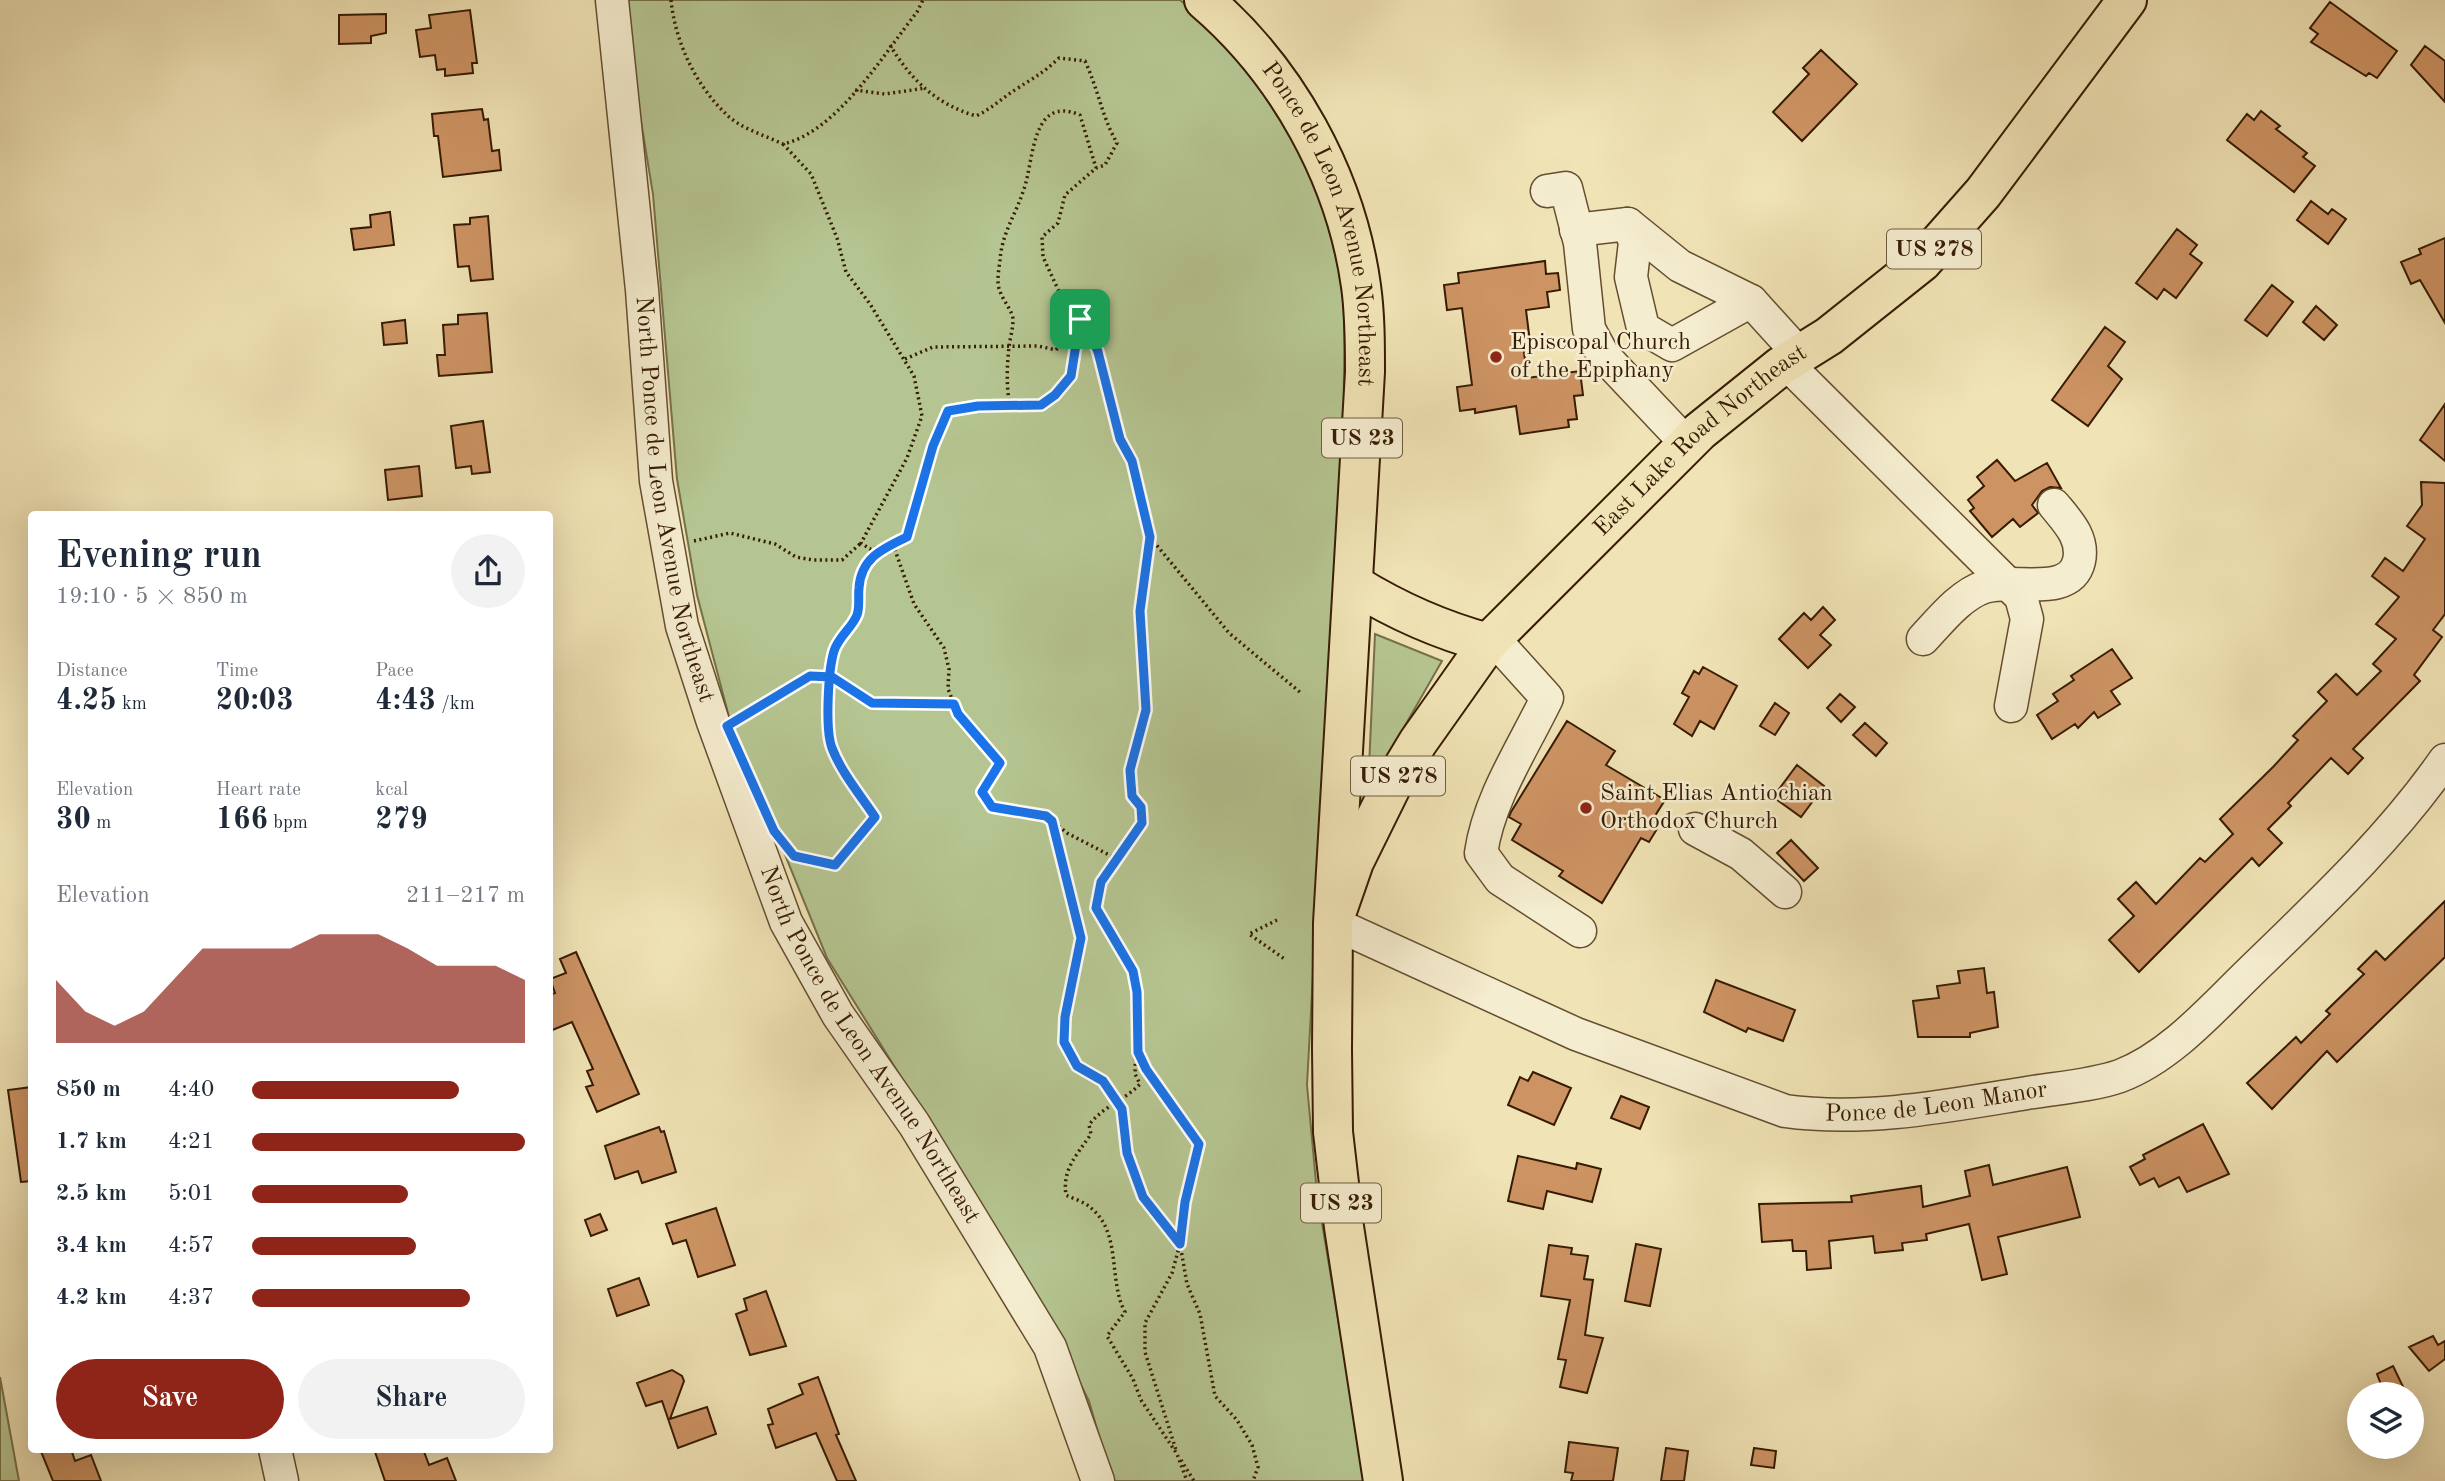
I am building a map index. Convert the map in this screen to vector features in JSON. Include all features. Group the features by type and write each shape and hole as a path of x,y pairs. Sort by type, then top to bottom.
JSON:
{"main road":[{"name":"Ponce de Leon Avenue Northeast","path":"1204,0 1255,49 1278,79 1314,139 1332,181 1355,255 1361,285 1365,372 1355,584 1333,923 1333,1132 1357,1328 1383,1481"},
{"name":"East Lake Road Northeast","path":"1333,923 1354,862 1391,787 1418,742 1490,640 1687,444 1793,359 1867,307 1922,262 1983,193 2127,0"},
{"path":"1355,584 1386,604 1447,632 1490,640"}],"street":[{"name":"North Ponce de Leon Avenue Northeast","path":"612,0 643,300 656,481 686,638 740,799 786,922 838,1015 914,1124 1050,1348 1098,1481"},
{"path":"1547,191 1566,188 1576,230 1589,329 1603,355 1687,444"},
{"path":"1628,224 1635,242 1631,276 1643,328 1672,345 1751,301"},
{"path":"1576,230 1628,224 1680,266 1751,301 1793,359 2001,582 2021,597 2028,619 2011,706"},
{"path":"1923,639 1964,598 1980,588 2001,582 2060,584 2072,577 2079,562 2080,543 2072,527 2054,505"},
{"path":"1490,640 1547,698 1500,791 1485,828 1481,853 1500,879 1580,931"},
{"name":"Ponce de Leon Manor","path":"1333,923 1576,1034 1785,1111 1818,1116 1920,1110 2086,1084 2120,1076 2150,1061 2199,1022 2298,926 2419,797 2445,760"},
{"path":"1695,829 1741,854 1785,892"},
{"path":"276,1453 282,1481"}],"path":[{"path":"668,546 730,533 775,544 796,557 842,560 861,543 907,458 922,416 914,376 846,272 837,238 811,174 783,144 725,114 703,85 678,39 671,0"},
{"path":"783,144 799,140 826,122 855,90 923,0"},
{"path":"890,45 908,74 956,110 976,116 999,105 1017,88 1039,78 1059,58 1085,61 1101,95 1104,119 1117,143 1105,164 1096,168 1065,195 1058,223 1042,237 1043,257 1062,298 1091,334 1098,352 1120,439 1132,461 1150,537 1140,611 1146,710 1130,770 1132,796 1141,807 1142,823 1115,858 1101,882 1096,908 1133,971 1137,992 1138,1052 1135,1074 1140,1084 1125,1100 1117,1102 1096,1116 1089,1125 1091,1134 1066,1168 1064,1181 1066,1195 1091,1208 1111,1243 1118,1301 1125,1312 1107,1336 1133,1379 1141,1400 1194,1481"},
{"path":"855,90 885,93 926,88"},
{"path":"1010,406 1009,346 1014,318 998,289 1000,257 1005,229 1019,204 1028,176 1035,136 1043,123 1056,112 1066,109 1080,116 1096,168"},
{"path":"905,359 933,347 1038,346 1056,350 1080,319"},
{"path":"781,839 794,856 835,865 875,817 831,747 829,711 834,654 842,634 857,615 860,579 864,566 877,551 907,537 933,446 948,411 1041,405 1055,395 1071,376 1080,319"},
{"path":"1150,537 1229,633 1301,693"},
{"path":"861,543 870,549 891,545"},
{"path":"891,545 914,604 944,648 949,669 948,689 958,714 1000,763 982,792 992,807 1046,816 1067,833 1115,858"},
{"path":"736,721 810,676 832,677 872,703 954,704"},
{"path":"1052,821 1081,938 1065,1017 1064,1042 1077,1066 1103,1081 1122,1109 1131,1168 1143,1197 1180,1244 1187,1284 1200,1314 1214,1396 1237,1420 1252,1445 1258,1467 1253,1481"},
{"path":"1277,920 1249,934 1286,960"},
{"path":"1138,1052 1146,1069 1199,1144 1172,1273 1145,1323 1144,1352 1187,1481"}],"green space":[{"path":"621,0 1180,0 1229,41 1270,94 1288,125 1317,191 1328,225 1342,291 1344,318 1344,403 1307,1085 1317,1193 1365,1481 1112,1481 1089,1401 1036,1294 827,958 729,717 697,595 677,479 653,194"},
{"path":"1375,634 1442,661 1368,790"},
{"path":"0,1377 19,1481 0,1481"}],"building":[{"path":"2330,2 2397,51 2377,78 2369,73 2366,76 2311,42 2318,34 2310,28"},
{"path":"470,10 477,63 472,63 473,73 445,76 445,69 437,70 435,55 420,57 416,30 431,28 429,15"},
{"path":"386,14 386,33 371,36 371,43 339,44 339,15"},
{"path":"2425,46 2445,61 2445,102 2411,65"},
{"path":"1821,50 1857,84 1802,141 1773,112 1809,74 1803,68"},
{"path":"482,109 484,120 488,119 492,151 499,150 501,170 443,177 438,136 434,136 432,114"},
{"path":"2261,111 2280,126 2276,129 2307,153 2303,157 2315,166 2294,192 2227,140 2247,114 2254,120"},
{"path":"2311,201 2328,214 2332,209 2346,219 2328,244 2297,220"},
{"path":"390,212 394,245 354,250 351,229 371,227 370,215"},
{"path":"488,216 493,279 471,281 469,266 458,267 454,225 470,224 470,218"},
{"path":"2177,229 2197,245 2190,254 2202,263 2176,298 2164,289 2157,299 2136,283"},
{"path":"2445,238 2445,323 2420,280 2411,284 2401,262 2421,254 2419,249"},
{"name":"Episcopal Church of the Epiphany","path":"1545,261 1546,274 1558,273 1560,290 1547,292 1549,307 1526,310 1530,342 1523,343 1527,378 1580,371 1583,395 1574,396 1577,419 1568,420 1569,427 1520,434 1516,406 1475,413 1475,409 1460,411 1457,387 1472,385 1462,308 1447,310 1444,285 1459,283 1458,273"},
{"path":"2272,285 2293,302 2267,336 2245,320"},
{"path":"2316,306 2337,325 2324,340 2303,322"},
{"path":"487,313 492,372 439,376 437,355 445,355 443,325 458,324 458,315"},
{"path":"405,320 407,343 384,345 382,323"},
{"path":"2105,327 2125,342 2108,366 2122,379 2088,426 2052,400"},
{"path":"2445,404 2445,461 2420,440"},
{"path":"483,421 490,472 472,474 471,466 456,468 451,426"},
{"path":"1997,460 2015,481 2047,463 2061,488 2050,487 2042,491 2032,505 2038,513 2020,527 2013,519 1992,537 1970,511 1974,508 1968,500 1984,486 1977,477"},
{"path":"419,466 422,496 388,500 385,470"},
{"path":"2421,482 2445,483 2445,614 2433,630 2442,637 2414,675 2420,681 2353,749 2363,758 2348,774 2331,758 2288,803 2291,806 2268,829 2282,843 2259,866 2252,858 2139,972 2109,940 2134,916 2118,899 2136,882 2156,904 2200,858 2205,862 2233,834 2220,819 2298,740 2293,736 2327,701 2318,692 2336,674 2357,695 2381,671 2373,664 2396,639 2376,624 2399,597 2372,576 2385,558 2403,571 2425,539 2407,526 2422,505"},
{"path":"1823,607 1835,620 1820,635 1831,645 1808,668 1779,639 1804,613 1811,620"},
{"path":"2112,649 2132,678 2111,691 2120,704 2098,718 2094,712 2078,728 2075,724 2052,739 2037,715 2058,701 2053,694 2074,680 2071,676"},
{"path":"1703,667 1737,686 1714,729 1700,721 1692,736 1674,724 1689,697 1682,693 1694,671 1699,674"},
{"path":"1840,694 1855,707 1841,722 1827,708"},
{"path":"1775,703 1789,713 1775,735 1760,726"},
{"name":"Saint Elias Antiochian Orthodox Church","path":"1567,721 1615,751 1606,765 1665,800 1653,819 1660,824 1649,842 1641,838 1602,903 1559,876 1563,871 1512,840 1521,824 1509,817 1511,812"},
{"path":"1865,723 1887,743 1876,756 1853,735"},
{"path":"1797,765 1824,786 1801,817 1773,797"},
{"path":"1791,840 1818,868 1804,881 1777,853"},
{"path":"2445,901 2445,957 2337,1062 2327,1051 2272,1109 2247,1083 2296,1037 2301,1043 2330,1014 2326,1011 2364,974 2358,969 2376,951 2385,960"},
{"path":"576,952 639,1094 597,1112 586,1087 593,1085 587,1071 593,1069 572,1022 553,1030 553,978 566,973 560,959"},
{"path":"1984,968 1987,993 1994,992 1998,1027 1970,1033 1970,1037 1918,1037 1913,1001 1939,998 1937,986 1960,983 1958,971"},
{"path":"1716,980 1795,1010 1783,1041 1748,1028 1746,1032 1704,1012"},
{"path":"1533,1072 1571,1088 1554,1125 1508,1105 1520,1077 1528,1081"},
{"path":"28,1088 28,1181 21,1182 8,1090"},
{"path":"1621,1096 1649,1107 1640,1129 1611,1118"},
{"path":"2203,1124 2229,1174 2187,1192 2179,1177 2159,1187 2154,1178 2140,1185 2130,1167 2145,1159 2143,1155"},
{"path":"659,1127 661,1132 664,1131 676,1172 642,1183 638,1171 615,1179 605,1146"},
{"path":"1518,1156 1576,1169 1577,1163 1601,1169 1592,1202 1547,1191 1543,1209 1508,1201"},
{"path":"1989,1165 1993,1185 2067,1167 2080,1217 1998,1237 2007,1274 1982,1280 1969,1224 1926,1234 1927,1240 1902,1243 1903,1250 1875,1253 1873,1236 1829,1241 1831,1268 1807,1270 1806,1251 1793,1251 1792,1240 1762,1242 1759,1204 1852,1202 1851,1196 1921,1186 1923,1207 1970,1196 1965,1171"},
{"path":"716,1208 735,1265 698,1277 686,1240 673,1244 666,1224"},
{"path":"600,1214 607,1230 591,1236 585,1220"},
{"path":"1636,1244 1661,1249 1650,1306 1625,1301"},
{"path":"1549,1245 1572,1248 1571,1254 1588,1256 1584,1279 1593,1280 1585,1335 1603,1338 1587,1393 1560,1387 1566,1360 1558,1359 1570,1300 1541,1296"},
{"path":"639,1278 649,1305 617,1316 608,1289"},
{"path":"766,1291 786,1346 750,1355 736,1314 747,1310 744,1299"},
{"path":"2433,1336 2438,1345 2445,1341 2445,1359 2429,1371 2409,1347"},
{"path":"2393,1366 2401,1382 2380,1382 2377,1374"},
{"path":"672,1370 682,1376 684,1381 670,1419 707,1407 716,1434 678,1448 662,1401 646,1406 637,1383"},
{"path":"818,1377 839,1434 836,1435 856,1481 837,1481 816,1433 776,1448 768,1425 773,1424 768,1409 803,1394 799,1384"},
{"path":"1569,1442 1618,1448 1613,1481 1571,1481 1573,1473 1565,1472"},
{"path":"1666,1448 1688,1451 1684,1481 1661,1481"},
{"path":"1754,1448 1776,1451 1774,1468 1751,1465"},
{"path":"42,1453 72,1453 75,1461 91,1455 101,1481 53,1481"},
{"path":"375,1453 424,1453 429,1465 447,1458 456,1481 385,1481"}],"place":[{"name":"Episcopal Church of the Epiphany","path":"1496,357"},
{"name":"Saint Elias Antiochian Orthodox Church","path":"1586,808"}],"route":[{"path":"1080,319 1071,376 1055,395 1041,405 978,406 948,411 933,446 907,537 877,551 864,566 860,579 857,615 842,634 834,654 832,677 829,711 831,747 875,817 835,865 794,856 774,831 727,726 783,695 810,676 832,677 872,703 954,704 958,714 1000,763 982,792 992,807 1046,816 1052,821 1058,853 1078,916 1081,938 1065,1017 1064,1042 1077,1066 1092,1072 1103,1081 1122,1109 1127,1153 1143,1197 1180,1244 1190,1173 1199,1144 1146,1069 1138,1052 1135,1031 1137,992 1133,971 1096,908 1101,882 1115,858 1142,823 1141,807 1132,796 1130,770 1146,710 1140,611 1150,537 1132,461 1120,439 1098,352 1091,334 1080,319"}]}
